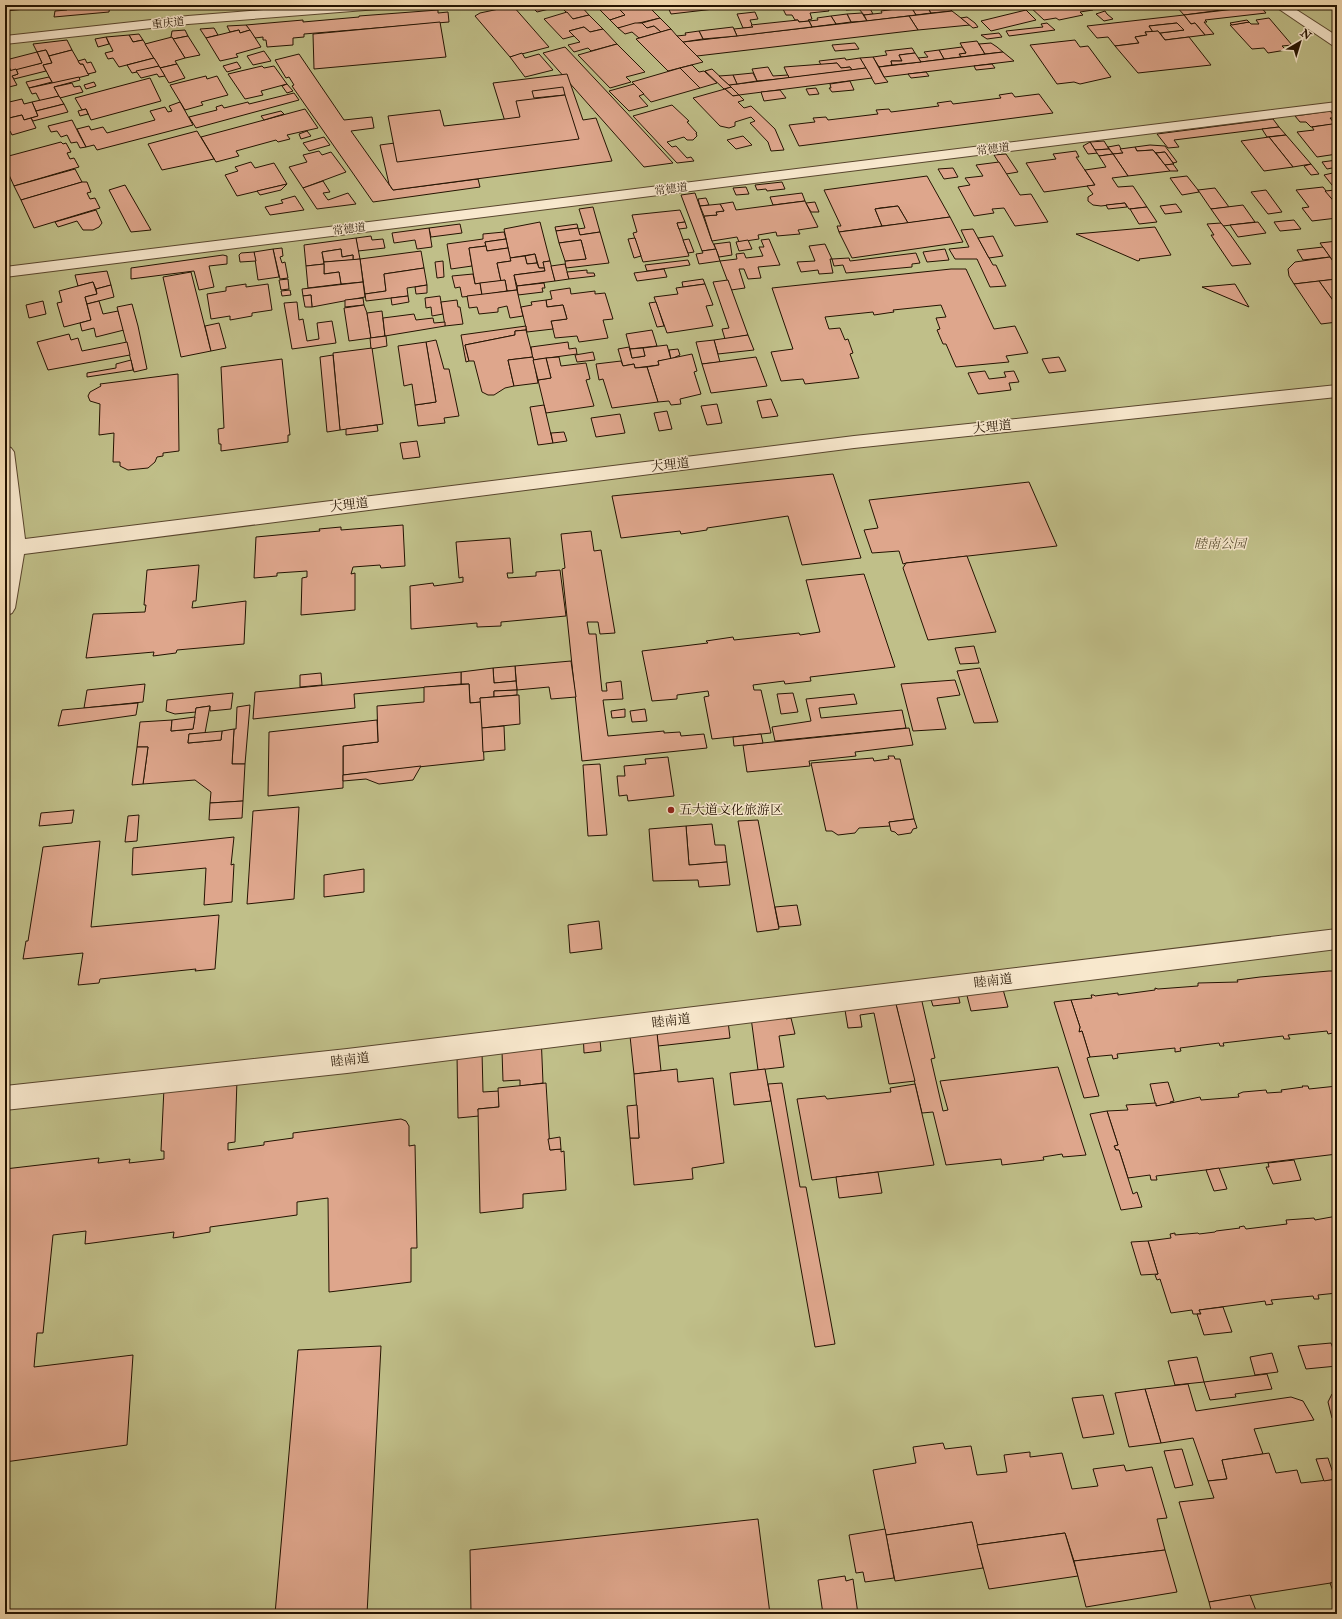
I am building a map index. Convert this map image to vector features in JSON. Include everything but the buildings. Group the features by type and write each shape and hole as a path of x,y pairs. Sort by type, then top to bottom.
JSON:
{"street":[{"name":"重庆道","path":"5,40 188,20 378,5"},
{"path":"1280,5 1337,42"},
{"name":"常德道","path":"5,272 1337,106"},
{"name":"大理道","path":"11,548 854,442 1337,391"},
{"path":"5,452 11,548 5,608"},
{"name":"睦南道","path":"5,1098 347,1061 1337,939"}],"green space":[{"name":"五大道文化旅游区","path":"5,5 1337,5 1337,1614 5,1614"}],"place":[{"name":"五大道文化旅游区","path":"671,810"}],"park label":[{"name":"睦南公园","path":"1220,544"}]}
